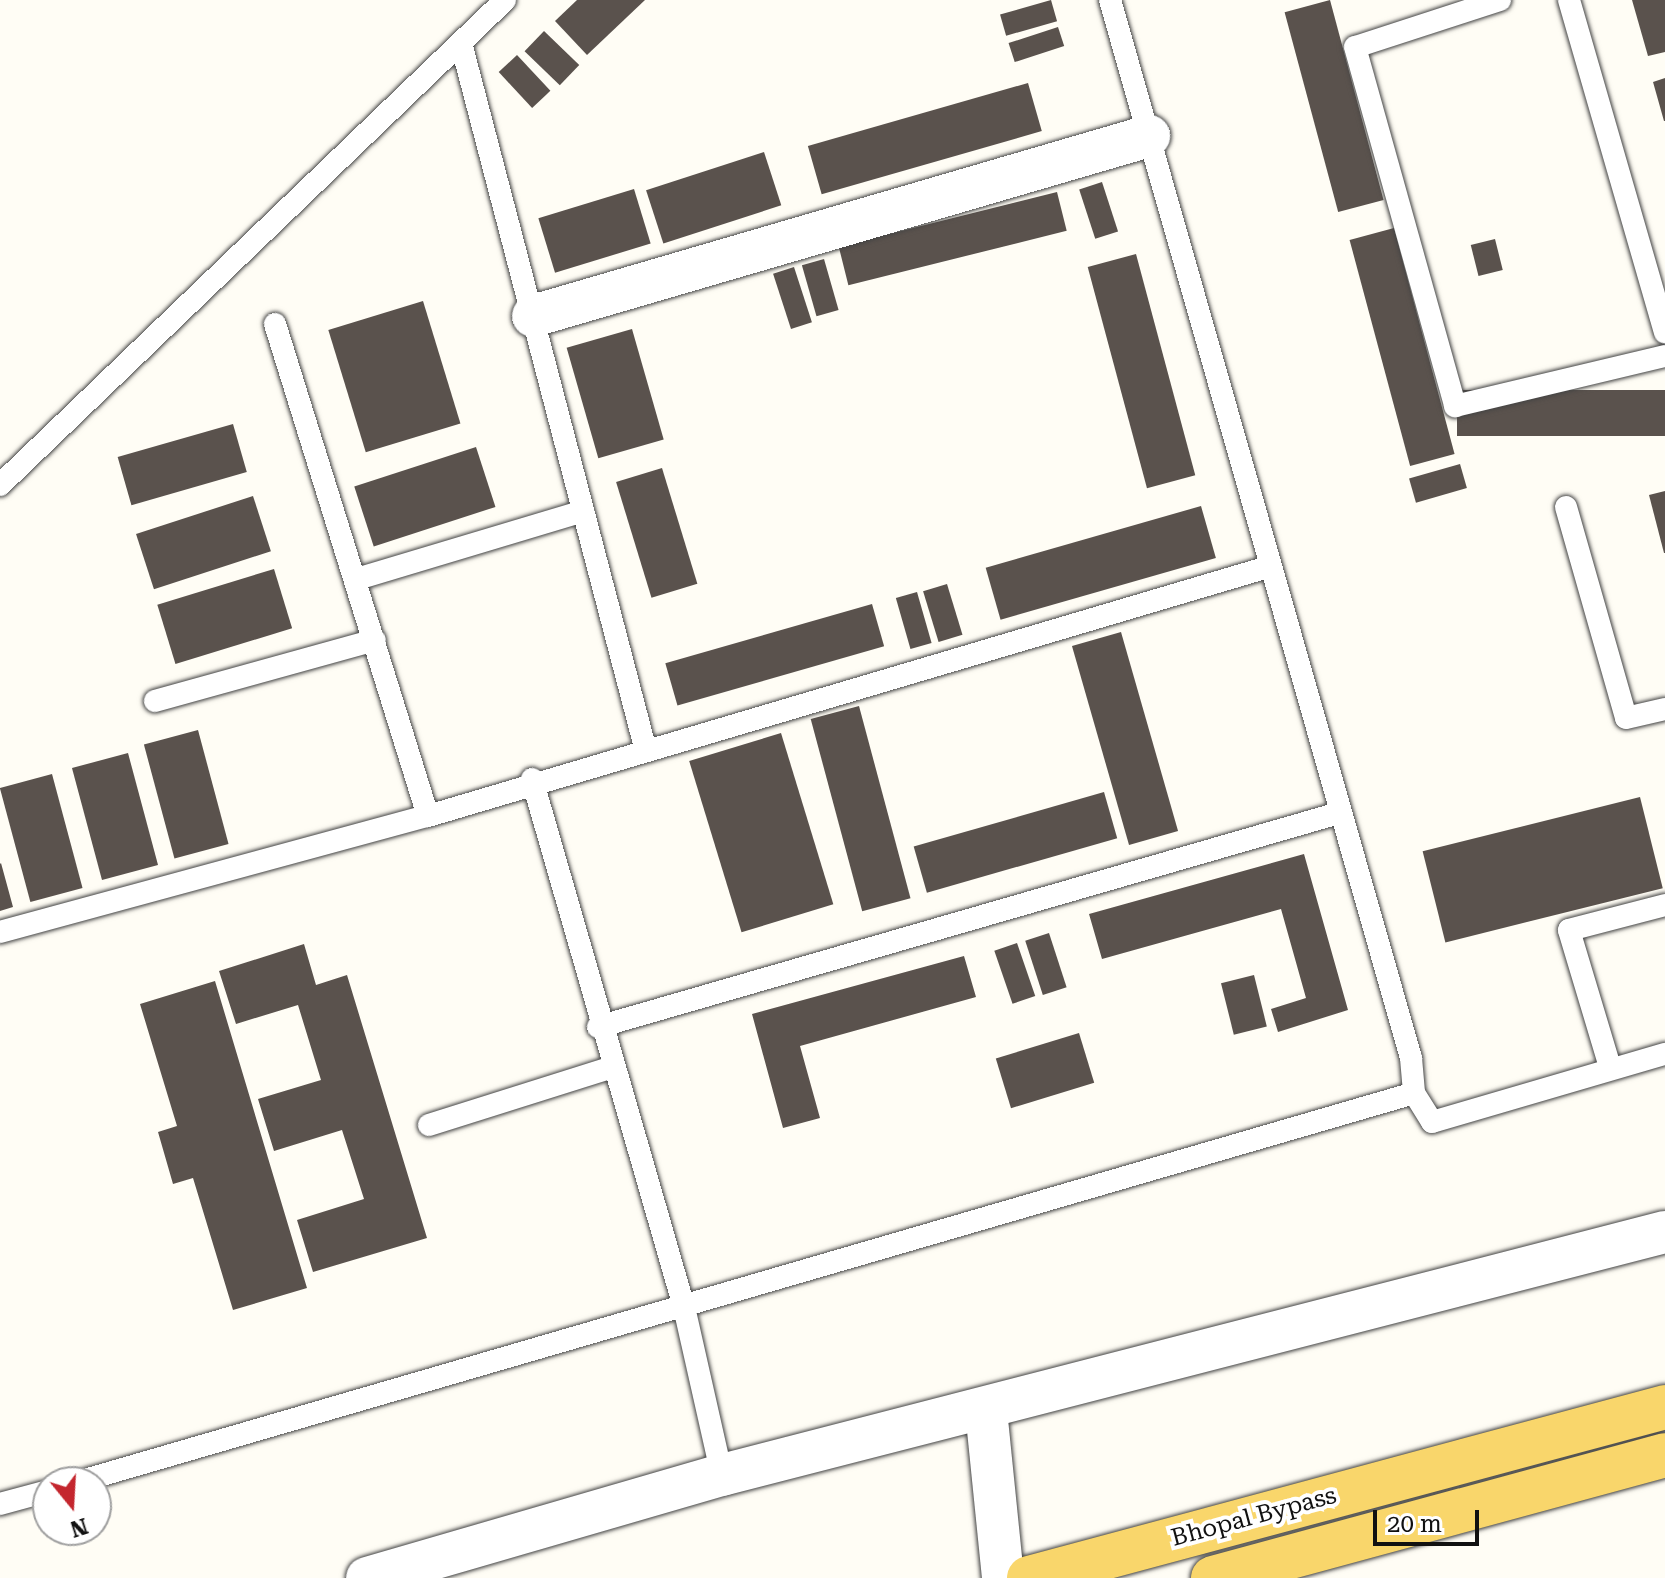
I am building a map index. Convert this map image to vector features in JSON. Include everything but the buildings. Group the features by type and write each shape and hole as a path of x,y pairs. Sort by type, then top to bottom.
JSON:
{"main road":[{"name":"Bhopal Bypass","path":"1029,1578 1665,1407"},
{"name":"Bhopal Bypass","path":"1213,1578 1665,1455"}],"street":[{"path":"533,316 1149,136"},
{"path":"367,1578 722,1475 986,1410 1665,1232"},
{"path":"986,1410 1003,1578"}],"lane":[{"path":"0,485 505,0"},
{"path":"1110,0 1268,567 1411,1058 1414,1093 1432,1122 1610,1067 1665,1054"},
{"path":"1500,0 1355,47 1455,406 1665,356"},
{"path":"1569,0 1665,332"},
{"path":"461,43 646,751"},
{"path":"275,324 357,579 428,816"},
{"path":"1566,507 1626,718 1665,709"},
{"path":"357,579 583,511"},
{"path":"0,932 428,816 532,779 646,751 1268,567"},
{"path":"155,701 375,640"},
{"path":"532,779 598,1027 684,1307 722,1475"},
{"path":"598,1027 1339,813"},
{"path":"1610,1067 1569,930 1665,905"},
{"path":"429,1125 610,1068"},
{"path":"112,1472 1414,1093"},
{"path":"0,1504 32,1495"}]}
